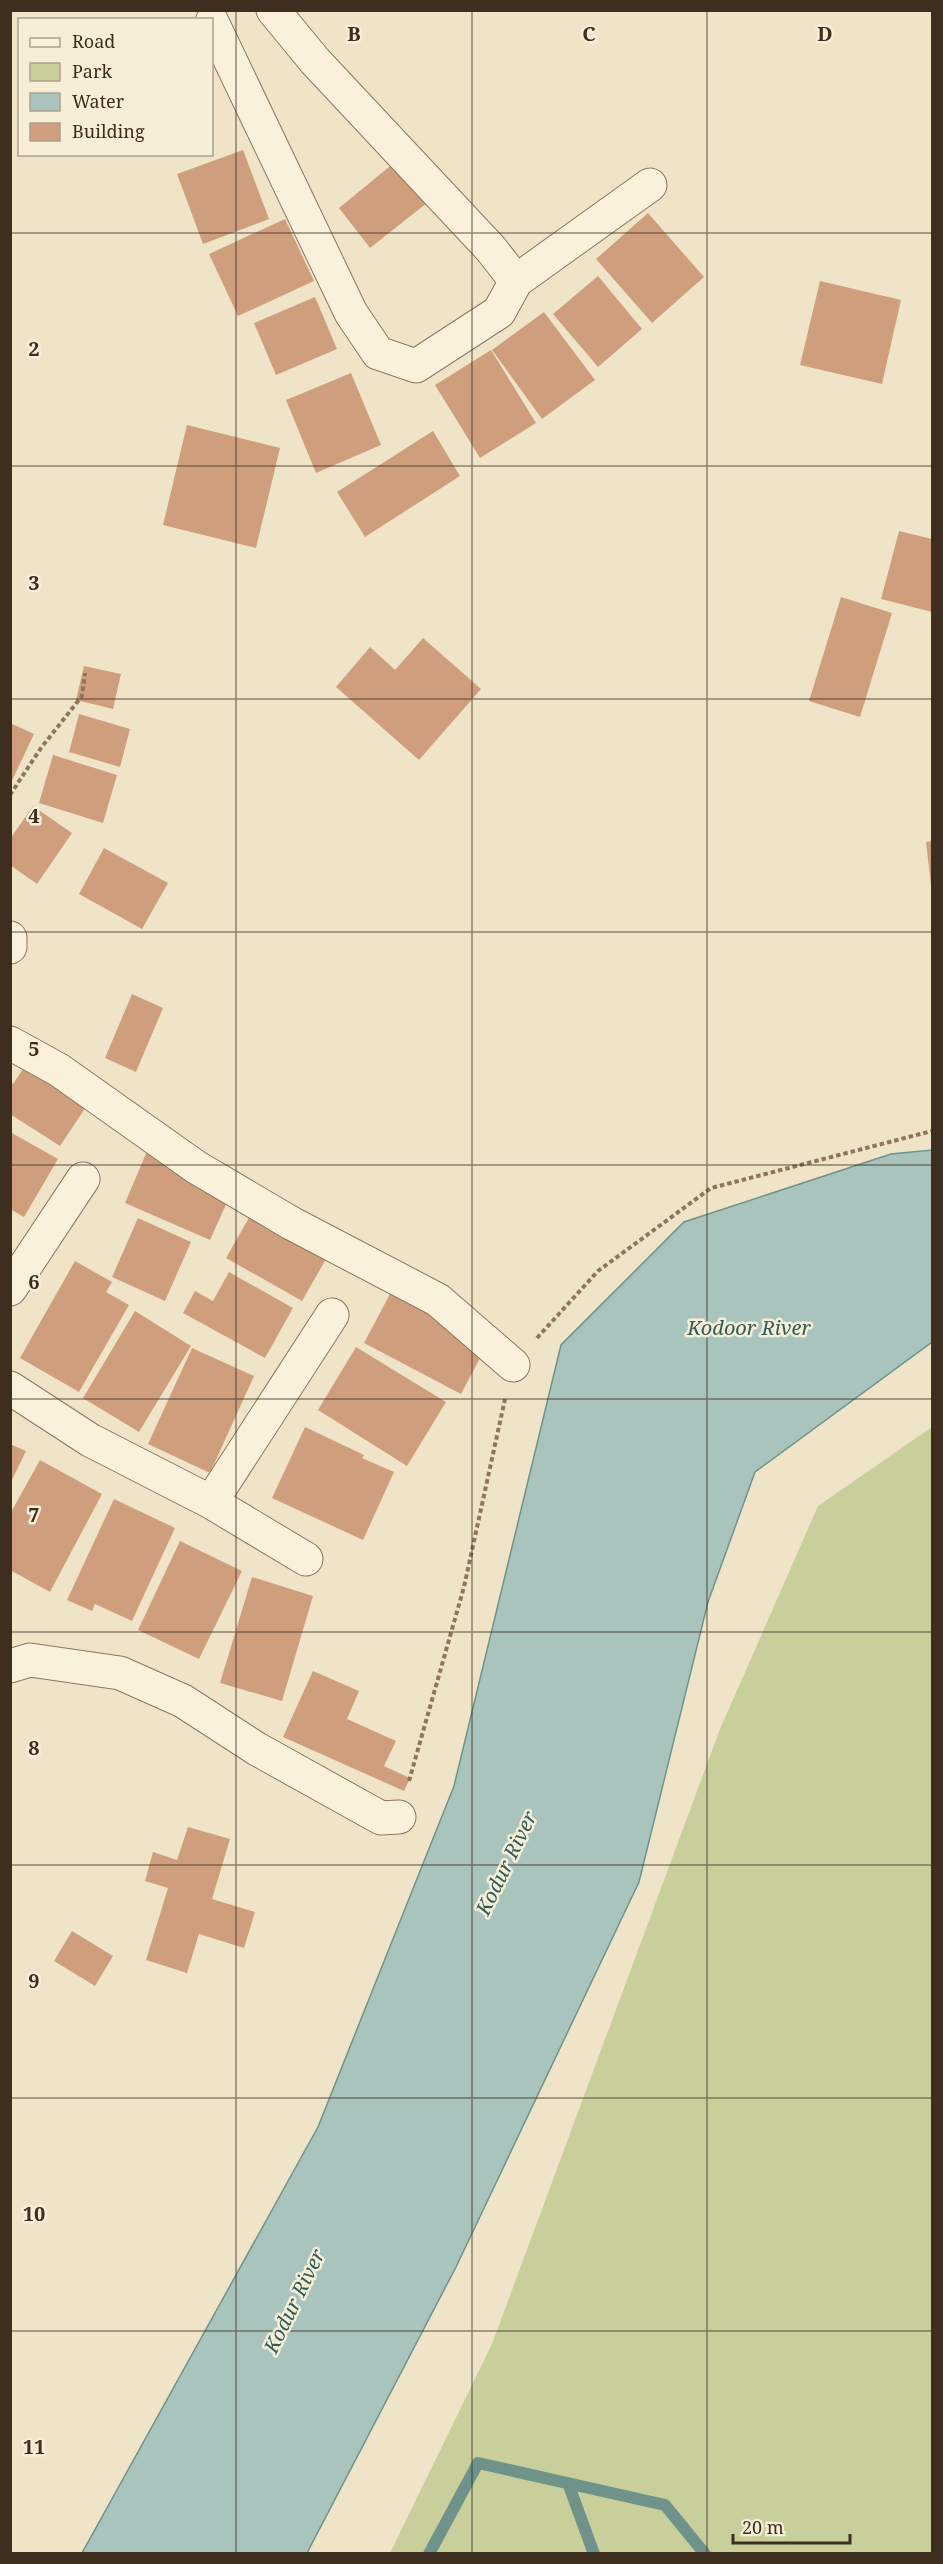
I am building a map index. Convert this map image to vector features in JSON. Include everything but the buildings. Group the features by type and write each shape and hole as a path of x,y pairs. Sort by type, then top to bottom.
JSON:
{"street":[{"path":"273,10 315,61 491,249 516,281"},
{"path":"213,25 351,312 378,352 416,366 500,312 516,281 650,185"},
{"path":"10,938 10,947"},
{"path":"10,1043 59,1070 206,1173 291,1223 438,1300 513,1365"},
{"path":"10,1289 83,1179"},
{"path":"211,1502 332,1315"},
{"path":"10,1388 90,1440 211,1502 306,1559"},
{"path":"10,1666 30,1660 120,1673 183,1701 257,1749 381,1818 399,1817"}],"path":[{"path":"10,795 41,748 82,696 85,673"},
{"path":"399,1817 464,1587 513,1365 598,1271 711,1188 933,1131"}],"green space":[{"path":"932,1427 932,2553 390,2553 492,2344 720,1729 818,1506"}],"water":[{"name":"Kodoor River","path":"932,1150 932,1342 755,1472 708,1602 639,1882 456,2267 307,2553 82,2553 318,2127 454,1786 561,1345 684,1222 891,1154"}],"waterway":[{"path":"429,2554 478,2463 665,2505 705,2554"},
{"path":"568,2483 594,2554"}],"water label":[{"name":"Kodur River","path":"506,1863"},
{"name":"Kodur River","path":"294,2301"}]}
